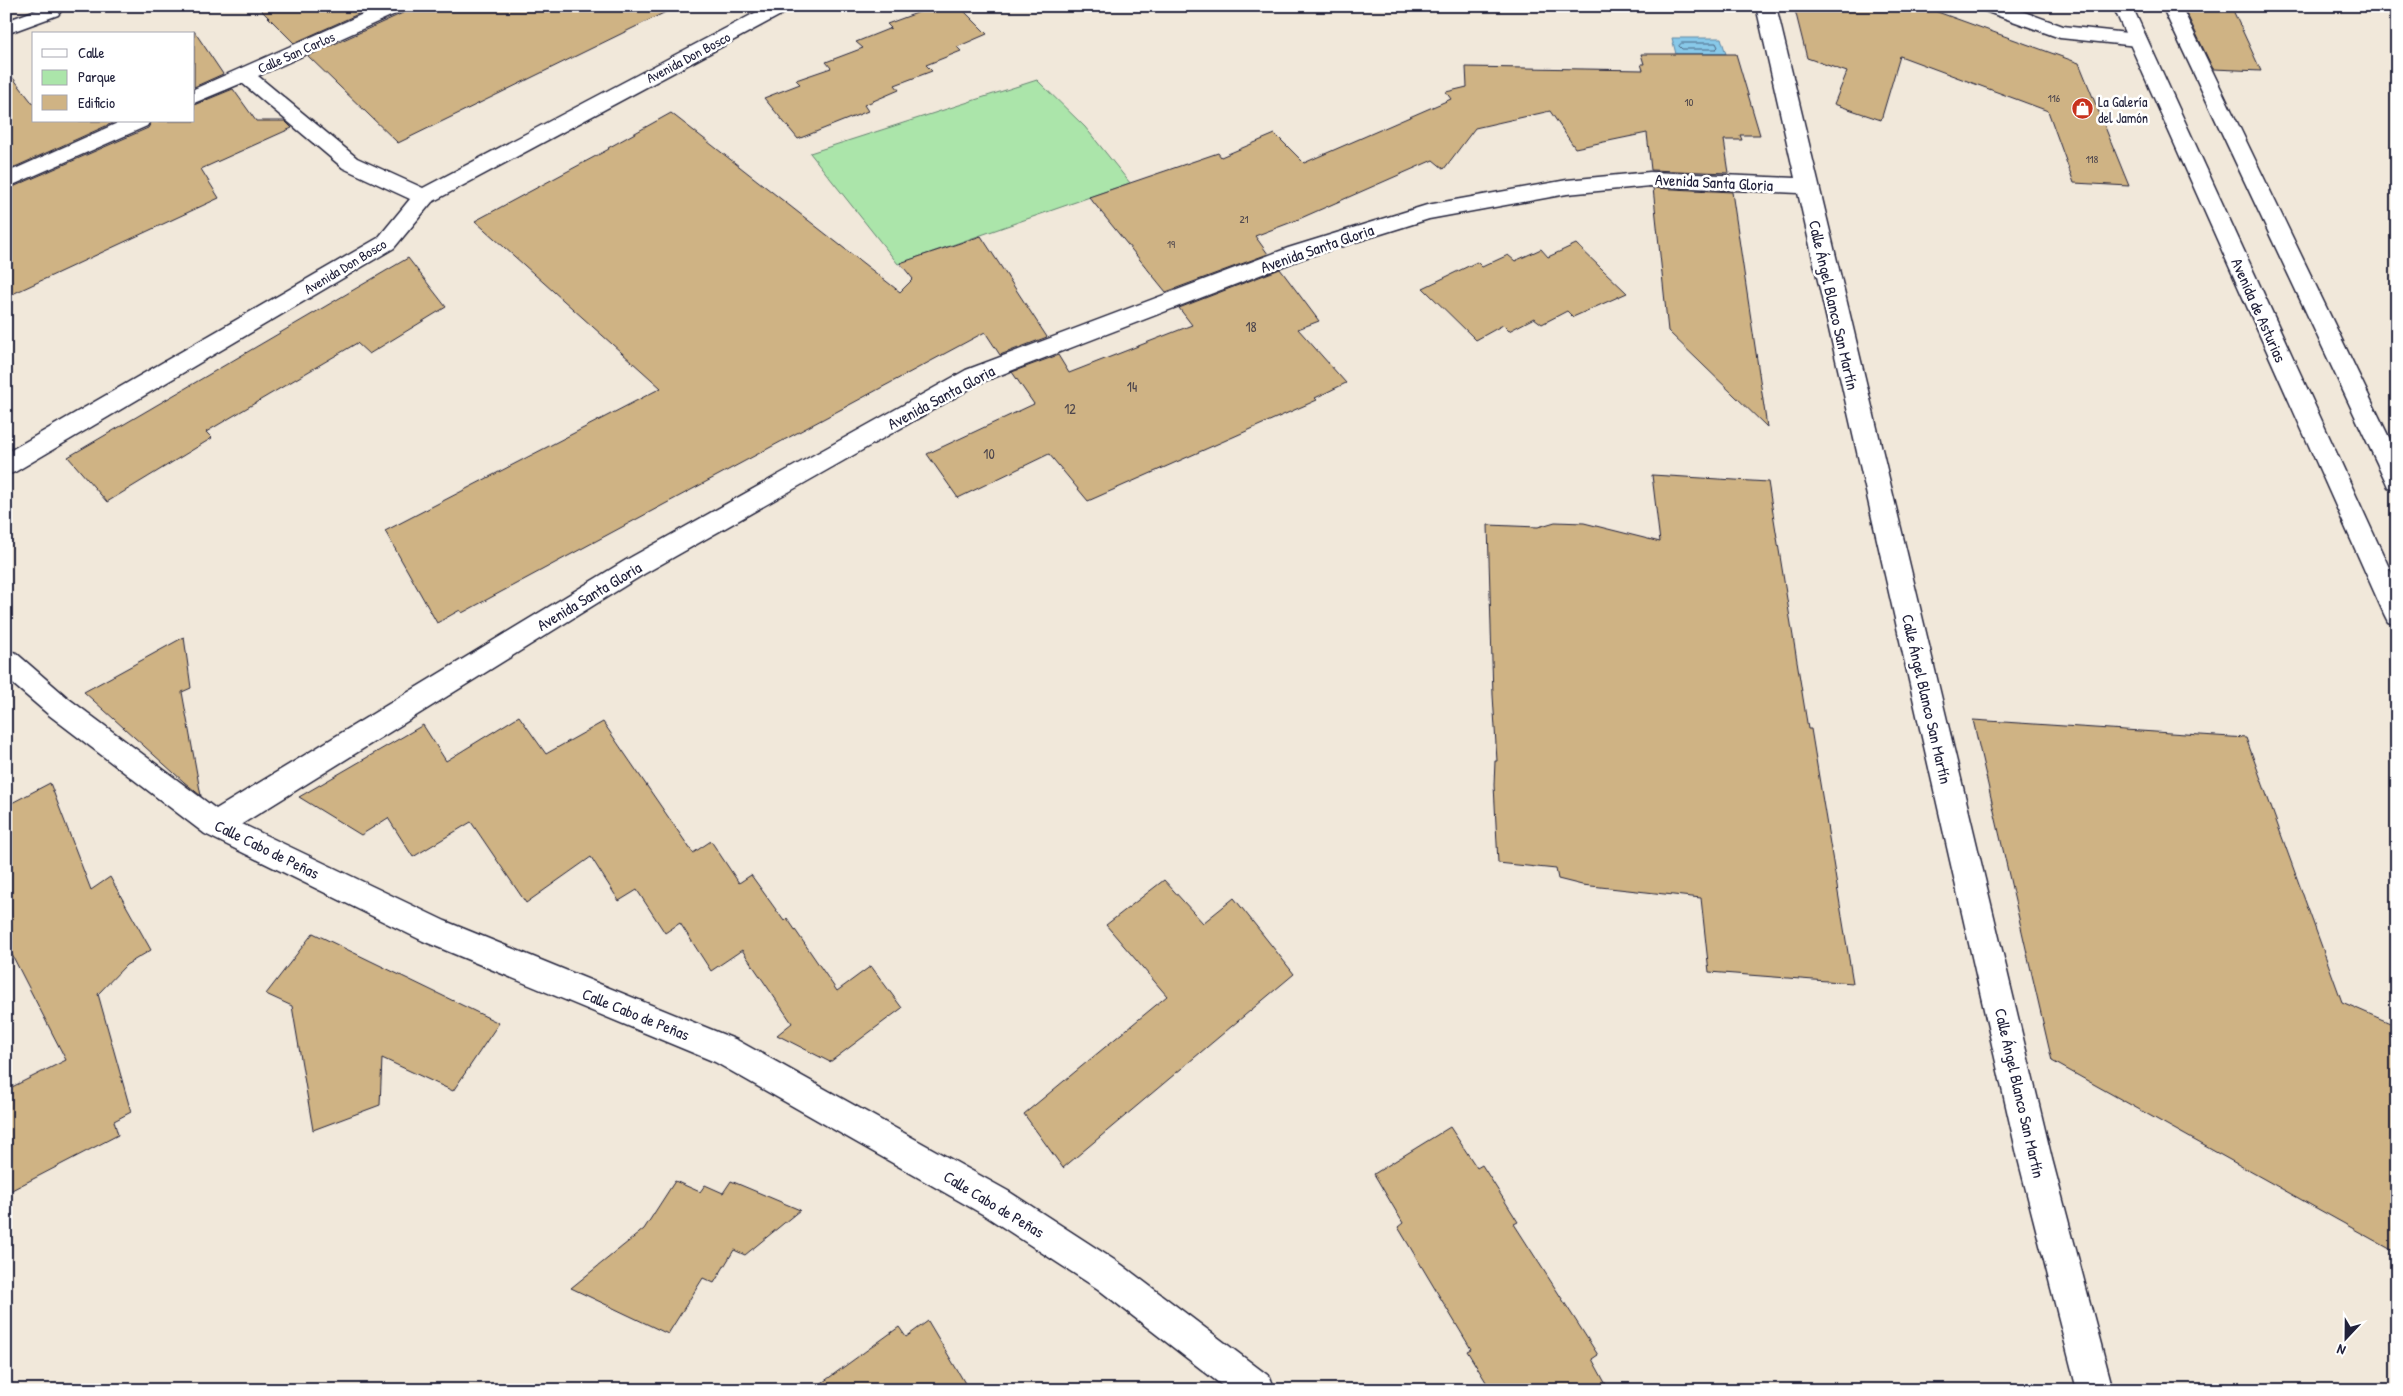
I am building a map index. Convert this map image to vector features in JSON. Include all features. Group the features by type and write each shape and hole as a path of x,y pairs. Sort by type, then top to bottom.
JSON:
{"street":[{"name":"Calle San Carlos","path":"195,97 397,6"},
{"name":"Avenida Don Bosco","path":"6,465 386,243 424,197 783,6"},
{"name":"Calle Ángel Blanco San Martín","path":"1766,6 2035,1158 2095,1390"},
{"path":"1989,6 2060,32 2137,40"},
{"name":"Avenida de Asturias","path":"2122,6 2397,614"},
{"path":"2172,6 2397,480"},
{"path":"6,28 51,11"},
{"path":"244,74 350,163 424,197"},
{"path":"6,181 138,122"},
{"name":"Avenida Santa Gloria","path":"215,825 635,567 974,376 1296,253 1427,212 1567,187 1650,179 1807,186"},
{"name":"Calle Cabo de Peñas","path":"6,661 59,707 215,825 434,931 726,1051 996,1203 1110,1277 1257,1390"}],"green space":[{"path":"1037,80 1085,127 1130,183 898,264 810,153"}],"water":[{"path":"1672,38 1721,38 1726,54 1676,54"}],"building":[{"path":"257,6 376,6 294,43"},
{"path":"408,6 678,6 398,143 308,56 405,12"},
{"path":"936,6 959,6 987,34 957,47 961,51 926,65 932,71 895,85 899,90 864,105 868,111 798,139 764,98 800,84 796,80 831,68 826,62 863,48 856,42 891,28 887,24"},
{"path":"1794,6 1921,6 2079,63 2129,186 2074,183 2048,111 1900,56 1881,120 1834,104 1847,72 1807,58"},
{"path":"2183,6 2231,6 2261,71 2213,69"},
{"path":"195,32 223,74 195,87"},
{"path":"1641,54 1736,54 1760,135 1740,135 1742,140 1724,140 1729,173 1651,170 1647,133 1575,148 1550,111 1475,128 1444,169 1433,160 1292,222 1255,236 1268,254 1166,292 1089,197 1218,153 1221,157 1275,134 1304,163 1451,99 1446,92 1467,87 1466,67 1643,70 1641,64 1644,64"},
{"path":"6,69 32,102 32,122 115,122 6,171"},
{"path":"233,89 256,121 285,121 292,128 201,169 219,198 6,297 6,190 148,128 151,122 195,122 195,105"},
{"path":"671,113 900,292 913,279 900,263 981,236 1047,337 1000,355 985,332 462,613 460,610 437,623 385,531 661,388 475,221 609,149"},
{"path":"1653,188 1732,192 1767,427 1668,331"},
{"path":"1576,244 1627,293 1573,317 1567,311 1542,324 1534,318 1509,331 1503,325 1476,340 1423,288 1477,262 1482,267 1508,255 1515,261 1541,249 1548,257"},
{"path":"408,258 446,307 369,354 357,343 206,432 212,438 107,502 68,457"},
{"path":"1280,269 1319,321 1298,329 1346,383 1315,398 1317,400 1088,501 1049,454 958,498 927,454 1034,404 1012,372 1058,355 1069,373 1192,325 1179,308"},
{"path":"1652,475 1768,482 1808,729 1811,729 1853,983 1709,972 1701,898 1582,885 1558,879 1556,869 1498,863 1494,785 1495,761 1497,761 1488,525 1538,527 1555,522 1584,523 1660,542"},
{"path":"184,637 191,688 182,692 201,796 84,692"},
{"path":"519,716 546,754 603,722 693,853 711,841 739,883 751,875 784,921 787,918 837,991 871,966 902,1008 830,1062 777,1035 792,1023 742,950 711,971 680,923 665,933 637,890 619,901 591,857 526,903 471,822 413,857 388,818 361,835 299,797 423,725 446,761"},
{"path":"1973,720 2246,738 2342,1002 2397,1026 2397,1253 2052,1061"},
{"path":"50,783 91,890 110,877 151,950 126,965 98,994 131,1112 114,1121 118,1135 6,1193 6,1090 66,1060 6,943 6,806"},
{"path":"1164,880 1203,923 1234,898 1294,974 1063,1168 1024,1114 1167,996 1106,925"},
{"path":"313,933 499,1023 453,1091 382,1058 380,1105 313,1130 292,1006 266,994"},
{"path":"1450,1127 1477,1168 1482,1165 1518,1222 1514,1224 1598,1355 1592,1359 1609,1390 1491,1390 1467,1351 1471,1349 1398,1227 1403,1223 1374,1174"},
{"path":"675,1181 700,1192 705,1185 723,1193 731,1181 800,1210 745,1255 734,1250 714,1283 703,1278 668,1334 571,1288 644,1229"},
{"path":"928,1321 969,1390 812,1390 899,1327 906,1337"}],"place":[{"name":"La Galería del Jamón","path":"2082,109"}]}
